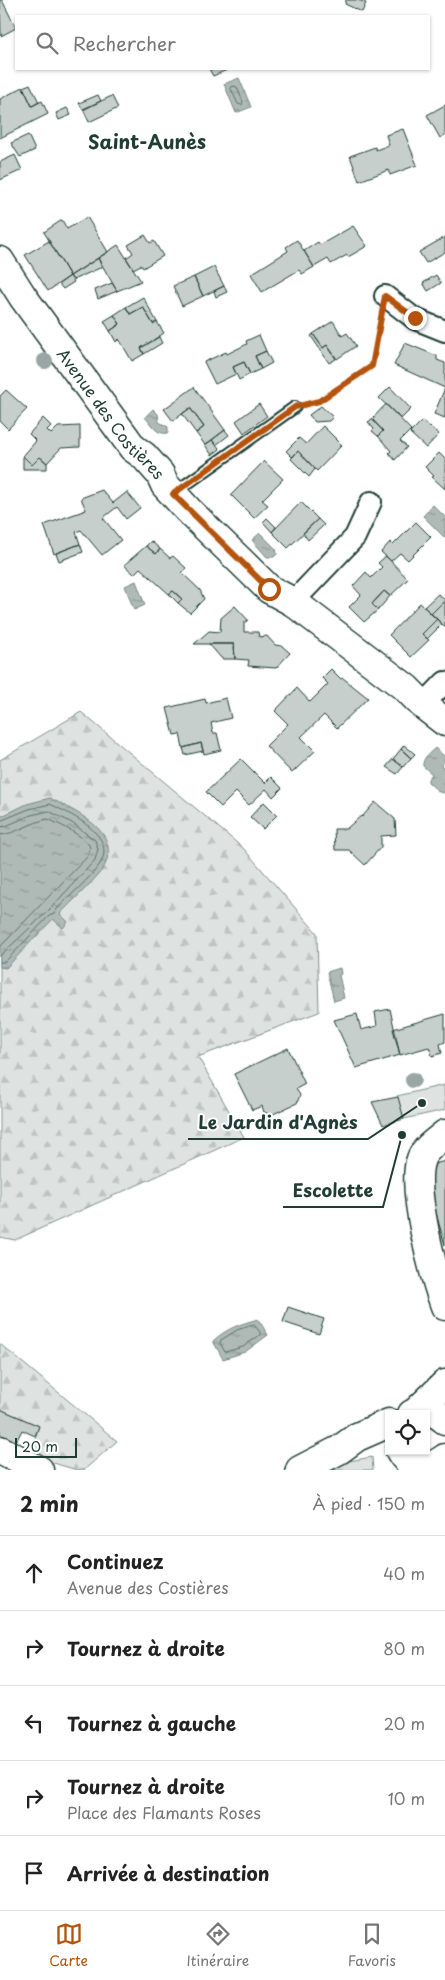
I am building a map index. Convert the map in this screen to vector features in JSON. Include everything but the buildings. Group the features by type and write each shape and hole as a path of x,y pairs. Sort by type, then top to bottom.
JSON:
{"street":[{"name":"Avenue des Costières","path":"0,261 23,297 132,448 144,456 160,474 173,494 269,589 293,602 406,688 423,705 445,722"},
{"path":"385,296 415,318 445,332"},
{"path":"293,602 355,537 371,502"},
{"path":"423,705 445,682"},
{"path":"445,1134 421,1156 417,1171 420,1208 445,1306"},
{"path":"417,1410 445,1384"},
{"path":"430,1412 433,1412 445,1420"},
{"path":"300,1470 340,1450 357,1437 385,1426"},
{"path":"340,1450 360,1447 410,1458"},
{"path":"0,1450 39,1470"}],"lane":[{"path":"173,494 295,407"}],"path":[{"path":"295,407 319,401 372,366 385,296"}],"green space":[{"path":"81,712 243,848 317,933 319,1012 198,1057 244,1137 15,1240 0,1237 0,760"},
{"path":"444,1085 445,1110 404,1119 397,1096"},
{"path":"0,1344 117,1441 84,1470 77,1470 30,1456 39,1426 0,1409"},
{"path":"372,1457 373,1470 333,1470 349,1461"}],"water":[{"path":"239,78 251,107 236,113 224,84"},
{"path":"153,409 158,414 159,422 168,427 168,433 157,431 145,417"},
{"path":"433,505 445,517 445,538 423,516"},
{"path":"260,533 276,549 277,554 274,557 267,557 252,540"},
{"path":"136,581 145,605 134,610 125,586"},
{"path":"435,748 445,757 445,761 441,766 445,770 445,792 443,793 439,792 428,782 432,774 423,766 425,758"},
{"path":"50,798 83,816 101,832 107,842 108,853 105,865 60,914 68,922 63,928 53,919 6,968 0,967 0,817 27,804"},
{"path":"340,968 341,974 339,975 344,998 334,1001 327,972"},
{"path":"258,1319 268,1335 245,1352 223,1359 213,1341 234,1327"}],"place":[{"name":"Le Jardin d'Agnès","path":"422,1103"},
{"name":"Escolette","path":"402,1135"}],"district":[{"name":"Saint-Aunès","path":"147,141"}],"route":[{"path":"269,589 173,494 295,407 319,401 372,366 385,296 415,318"}]}
